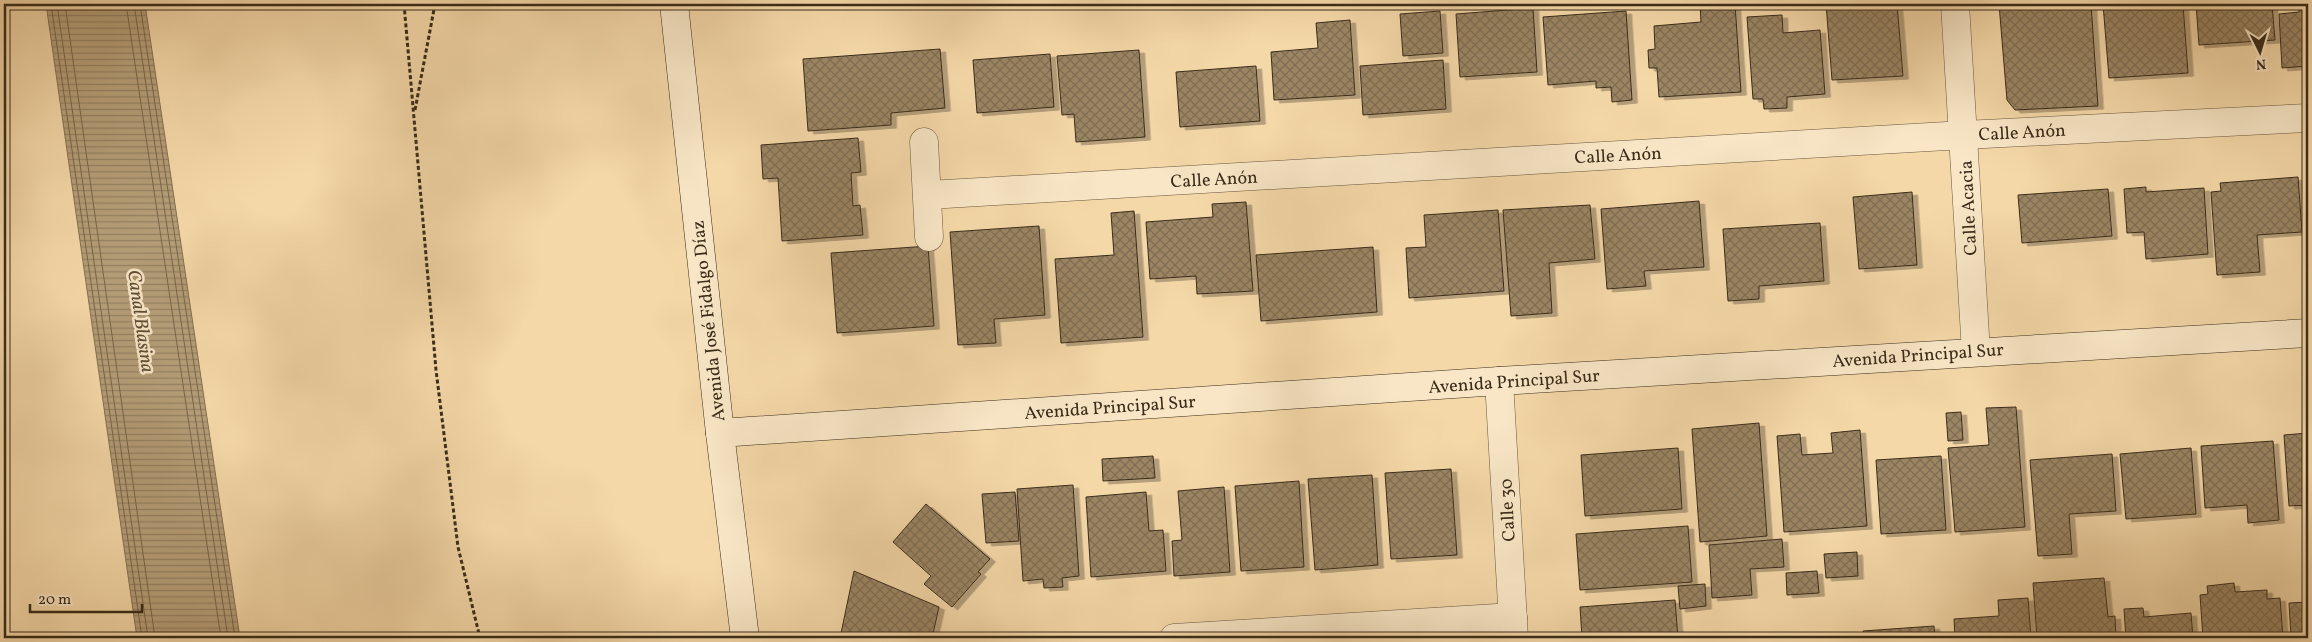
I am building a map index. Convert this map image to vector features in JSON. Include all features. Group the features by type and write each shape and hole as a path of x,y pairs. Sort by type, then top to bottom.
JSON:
{"street":[{"name":"Avenida José Fidalgo Díaz","path":"674,4 720,433 746,638"},
{"name":"Calle Acacia","path":"1955,4 1976,352"},
{"name":"Calle Anón","path":"928,195 1964,135 2308,118"},
{"path":"924,142 929,237"},
{"name":"Avenida Principal Sur","path":"720,433 1499,381 2308,333"},
{"name":"Calle 30","path":"1499,381 1513,628"},
{"path":"1174,638 1513,628"}],"path":[{"path":"404,4 436,370 458,547 480,638"},
{"path":"414,115 436,4"}],"water":[{"name":"Canal Blasina","path":"46,4 145,4 240,638 137,638"}],"building":[{"path":"1700,4 1735,4 1741,92 1659,97 1657,68 1649,68 1648,50 1655,49 1654,26 1701,22"},
{"path":"1826,4 1897,4 1903,76 1832,80"},
{"path":"1999,4 2091,4 2098,106 2015,110 2007,100"},
{"path":"2103,4 2183,4 2188,73 2109,78"},
{"path":"2196,4 2272,4 2275,40 2199,45"},
{"path":"2299,4 2308,4 2308,66 2282,68 2279,14 2299,12"},
{"path":"1533,8 1537,72 1460,77 1456,14"},
{"path":"1440,11 1443,53 1403,56 1400,14"},
{"path":"1626,11 1632,100 1612,102 1611,87 1596,88 1596,81 1548,85 1543,17"},
{"path":"1782,15 1783,33 1820,30 1825,94 1787,97 1787,108 1764,109 1763,99 1753,99 1747,17"},
{"path":"1350,20 1355,95 1274,100 1271,52 1318,48 1316,23"},
{"path":"940,49 945,108 891,113 891,125 808,131 803,59"},
{"path":"1139,50 1145,137 1076,142 1074,114 1062,115 1057,56"},
{"path":"1050,54 1054,107 977,113 973,60"},
{"path":"1443,60 1446,109 1363,115 1360,66"},
{"path":"1256,66 1260,121 1180,127 1176,72"},
{"path":"858,138 861,172 851,173 853,206 860,205 863,235 782,241 778,178 763,179 761,145"},
{"path":"2304,170 2308,170 2308,236"},
{"path":"2298,177 2302,232 2257,235 2260,272 2217,275 2211,192 2221,191 2220,183"},
{"path":"2146,187 2146,192 2204,188 2208,254 2146,259 2144,232 2127,233 2124,189"},
{"path":"2108,189 2112,236 2022,243 2018,195"},
{"path":"1912,192 1917,265 1859,269 1853,197"},
{"path":"1699,201 1704,267 1644,271 1646,286 1607,289 1601,209"},
{"path":"1246,202 1253,291 1197,294 1196,276 1150,279 1146,222 1213,217 1212,204"},
{"path":"1590,205 1595,259 1549,263 1552,313 1511,316 1503,210"},
{"path":"1498,210 1504,291 1409,298 1406,248 1426,247 1424,215"},
{"path":"1134,211 1143,337 1061,343 1055,259 1114,255 1111,213"},
{"path":"1820,223 1824,281 1759,286 1759,299 1728,301 1723,229"},
{"path":"1039,226 1045,315 994,319 996,343 958,345 950,232"},
{"path":"928,246 934,326 837,333 831,253"},
{"path":"1373,247 1377,312 1261,321 1256,255"},
{"path":"2016,407 2025,527 1955,532 1948,448 1989,445 1986,408"},
{"path":"1961,412 1963,440 1948,441 1946,413"},
{"path":"1759,423 1767,536 1700,542 1692,429"},
{"path":"1860,430 1867,526 1784,532 1777,436 1800,434 1802,455 1833,453 1831,433"},
{"path":"2308,433 2308,505 2289,506 2284,435"},
{"path":"2273,441 2279,520 2248,523 2247,505 2205,508 2201,446"},
{"path":"1678,448 1682,509 1585,516 1581,455"},
{"path":"2191,448 2196,514 2126,519 2120,454"},
{"path":"2112,454 2116,511 2069,514 2072,554 2038,556 2030,460"},
{"path":"1153,456 1155,478 1103,481 1102,459"},
{"path":"1941,456 1946,530 1881,534 1876,460"},
{"path":"1451,469 1457,555 1391,559 1385,473"},
{"path":"1372,475 1378,565 1315,570 1308,479"},
{"path":"1299,481 1304,567 1241,571 1235,486"},
{"path":"1073,485 1079,576 1062,578 1063,587 1044,588 1043,579 1023,581 1017,489"},
{"path":"1224,487 1230,572 1174,576 1172,541 1182,540 1178,491"},
{"path":"1015,492 1019,541 986,543 982,494"},
{"path":"1146,492 1149,531 1163,530 1166,571 1091,577 1086,497"},
{"path":"926,504 990,559 978,572 981,574 952,607 924,584 931,576 893,542"},
{"path":"1688,526 1692,582 1580,590 1576,534"},
{"path":"1782,539 1784,567 1750,569 1752,595 1712,598 1709,545"},
{"path":"1857,552 1858,576 1826,578 1824,554"},
{"path":"854,571 939,607 932,638 840,638"},
{"path":"1817,571 1819,593 1787,595 1786,573"},
{"path":"2104,578 2108,617 2115,616 2116,638 2037,638 2033,583"},
{"path":"2234,583 2235,592 2267,590 2267,599 2280,598 2283,638 2203,638 2200,595 2208,594 2207,586"},
{"path":"1705,584 1706,606 1680,609 1678,586"},
{"path":"2028,598 2031,638 1955,638 1954,619 1999,616 1998,600"},
{"path":"1675,600 1678,638 1582,638 1580,607"},
{"path":"2308,602 2308,638 2291,638 2289,603"},
{"path":"2143,608 2144,617 2191,613 2193,638 2126,638 2124,609"},
{"path":"1934,626 1935,638 1864,638 1863,631"}]}
